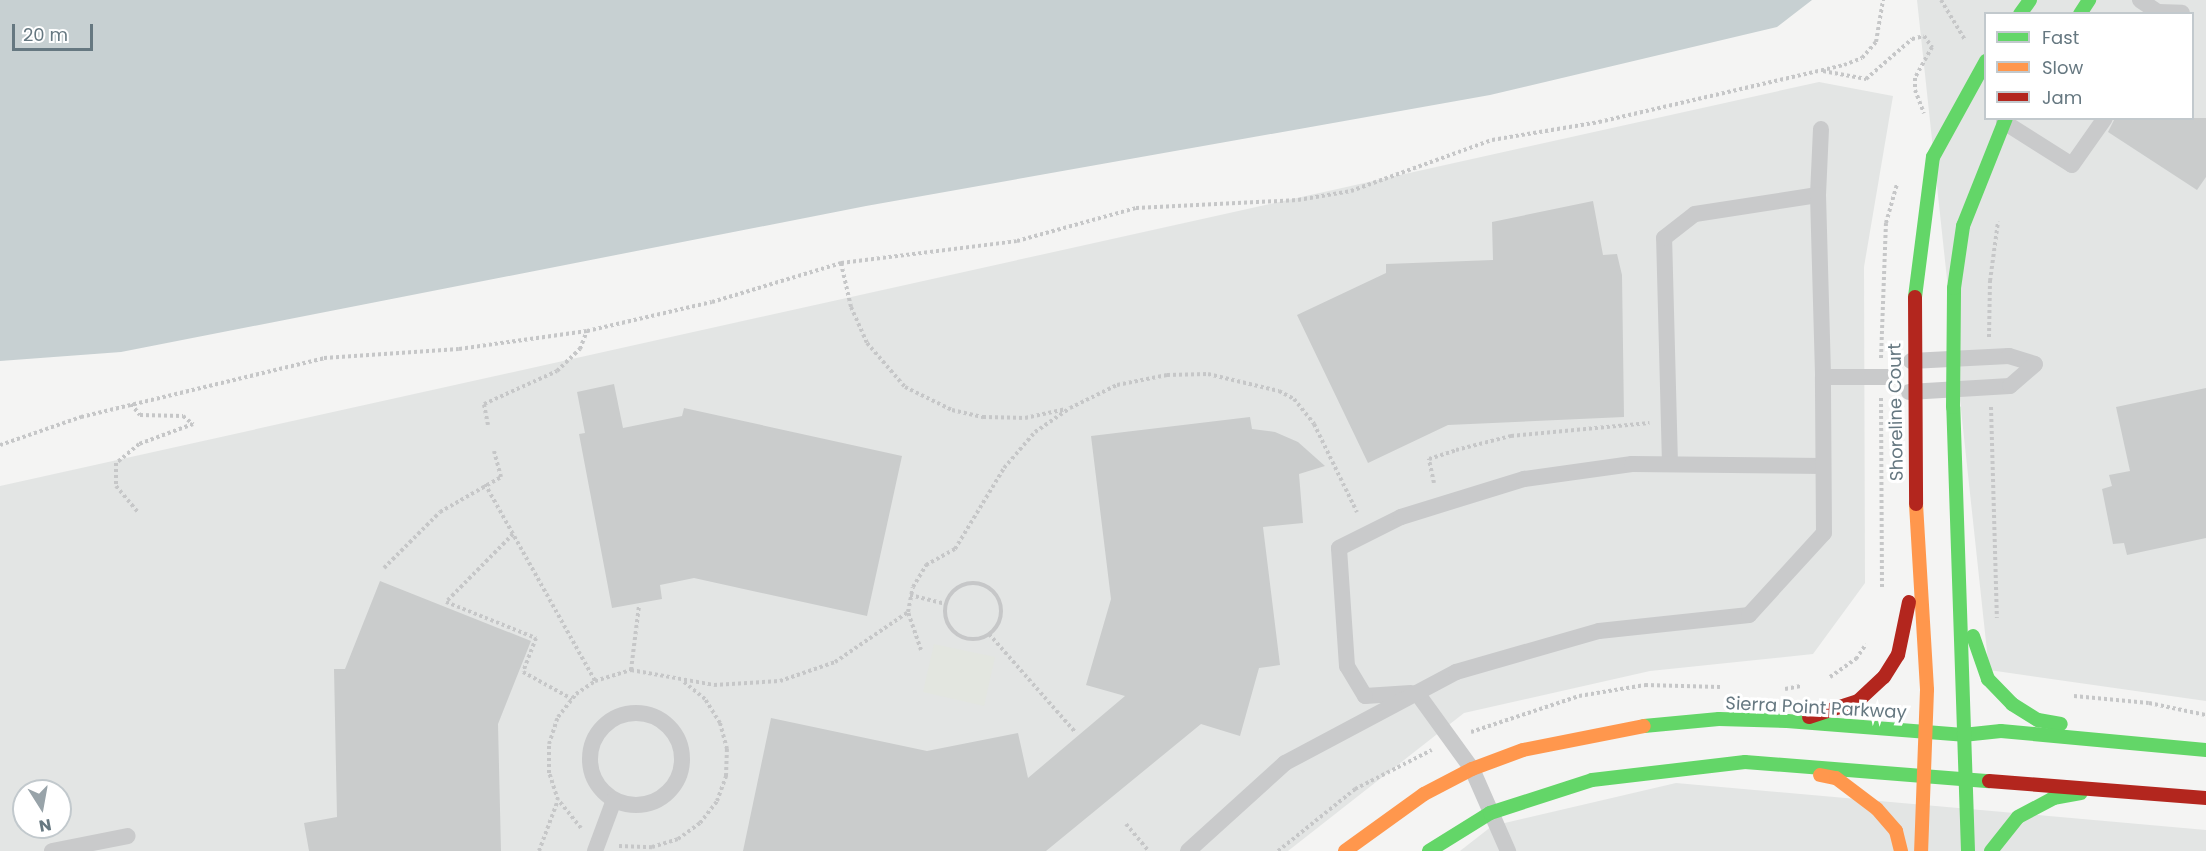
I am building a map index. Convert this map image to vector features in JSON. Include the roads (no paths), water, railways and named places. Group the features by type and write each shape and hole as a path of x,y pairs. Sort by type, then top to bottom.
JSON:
{"street":[{"name":"Shoreline Court","path":"1921,851 1922,776 1926,732 1916,544 1913,392 1915,290 1927,183 1938,148 1984,65"},
{"path":"1968,851 1964,781 1961,570 1953,391 1954,288 1964,226 1986,157 2005,120"},
{"path":"1787,721 1857,701 1884,677 1906,630 1916,544"},
{"path":"1961,570 1977,659 1988,679 2012,704 2038,720 2171,740 2192,748"},
{"name":"Sierra Point Parkway","path":"1345,851 1424,794 1472,770 1523,750 1646,726 1719,719 1787,721 1964,735 1994,730 2206,750"},
{"path":"1745,762 1836,778 1877,809 1896,831 1901,851"},
{"path":"1429,851 1490,813 1592,780 1745,762 1964,781 1995,778 2206,798"},
{"path":"1991,851 2018,817 2053,798 2106,789"}],"lane":[{"path":"2140,0 2158,12"},
{"path":"2005,120 2072,165 2104,120"},
{"path":"1188,851 1285,763 1456,672 1509,653 1599,631 1749,615 1824,533 1818,195 1821,129"},
{"path":"1670,464 1664,237 1695,214 1818,195"},
{"path":"2009,356 2035,364 2010,386 1953,391 1905,392 1894,376 1906,361 2009,356"},
{"path":"1823,377 1894,376"},
{"path":"1418,693 1365,696 1347,666 1339,548 1401,517 1524,479 1632,464 1822,466"},
{"path":"1418,693 1472,770 1508,851"},
{"path":"641,712 655,716 677,735 682,764 679,778 670,790 645,804 614,800 593,776 592,744 612,719 641,712"},
{"path":"597,846 614,800"},
{"path":"52,851 128,836"}]}
